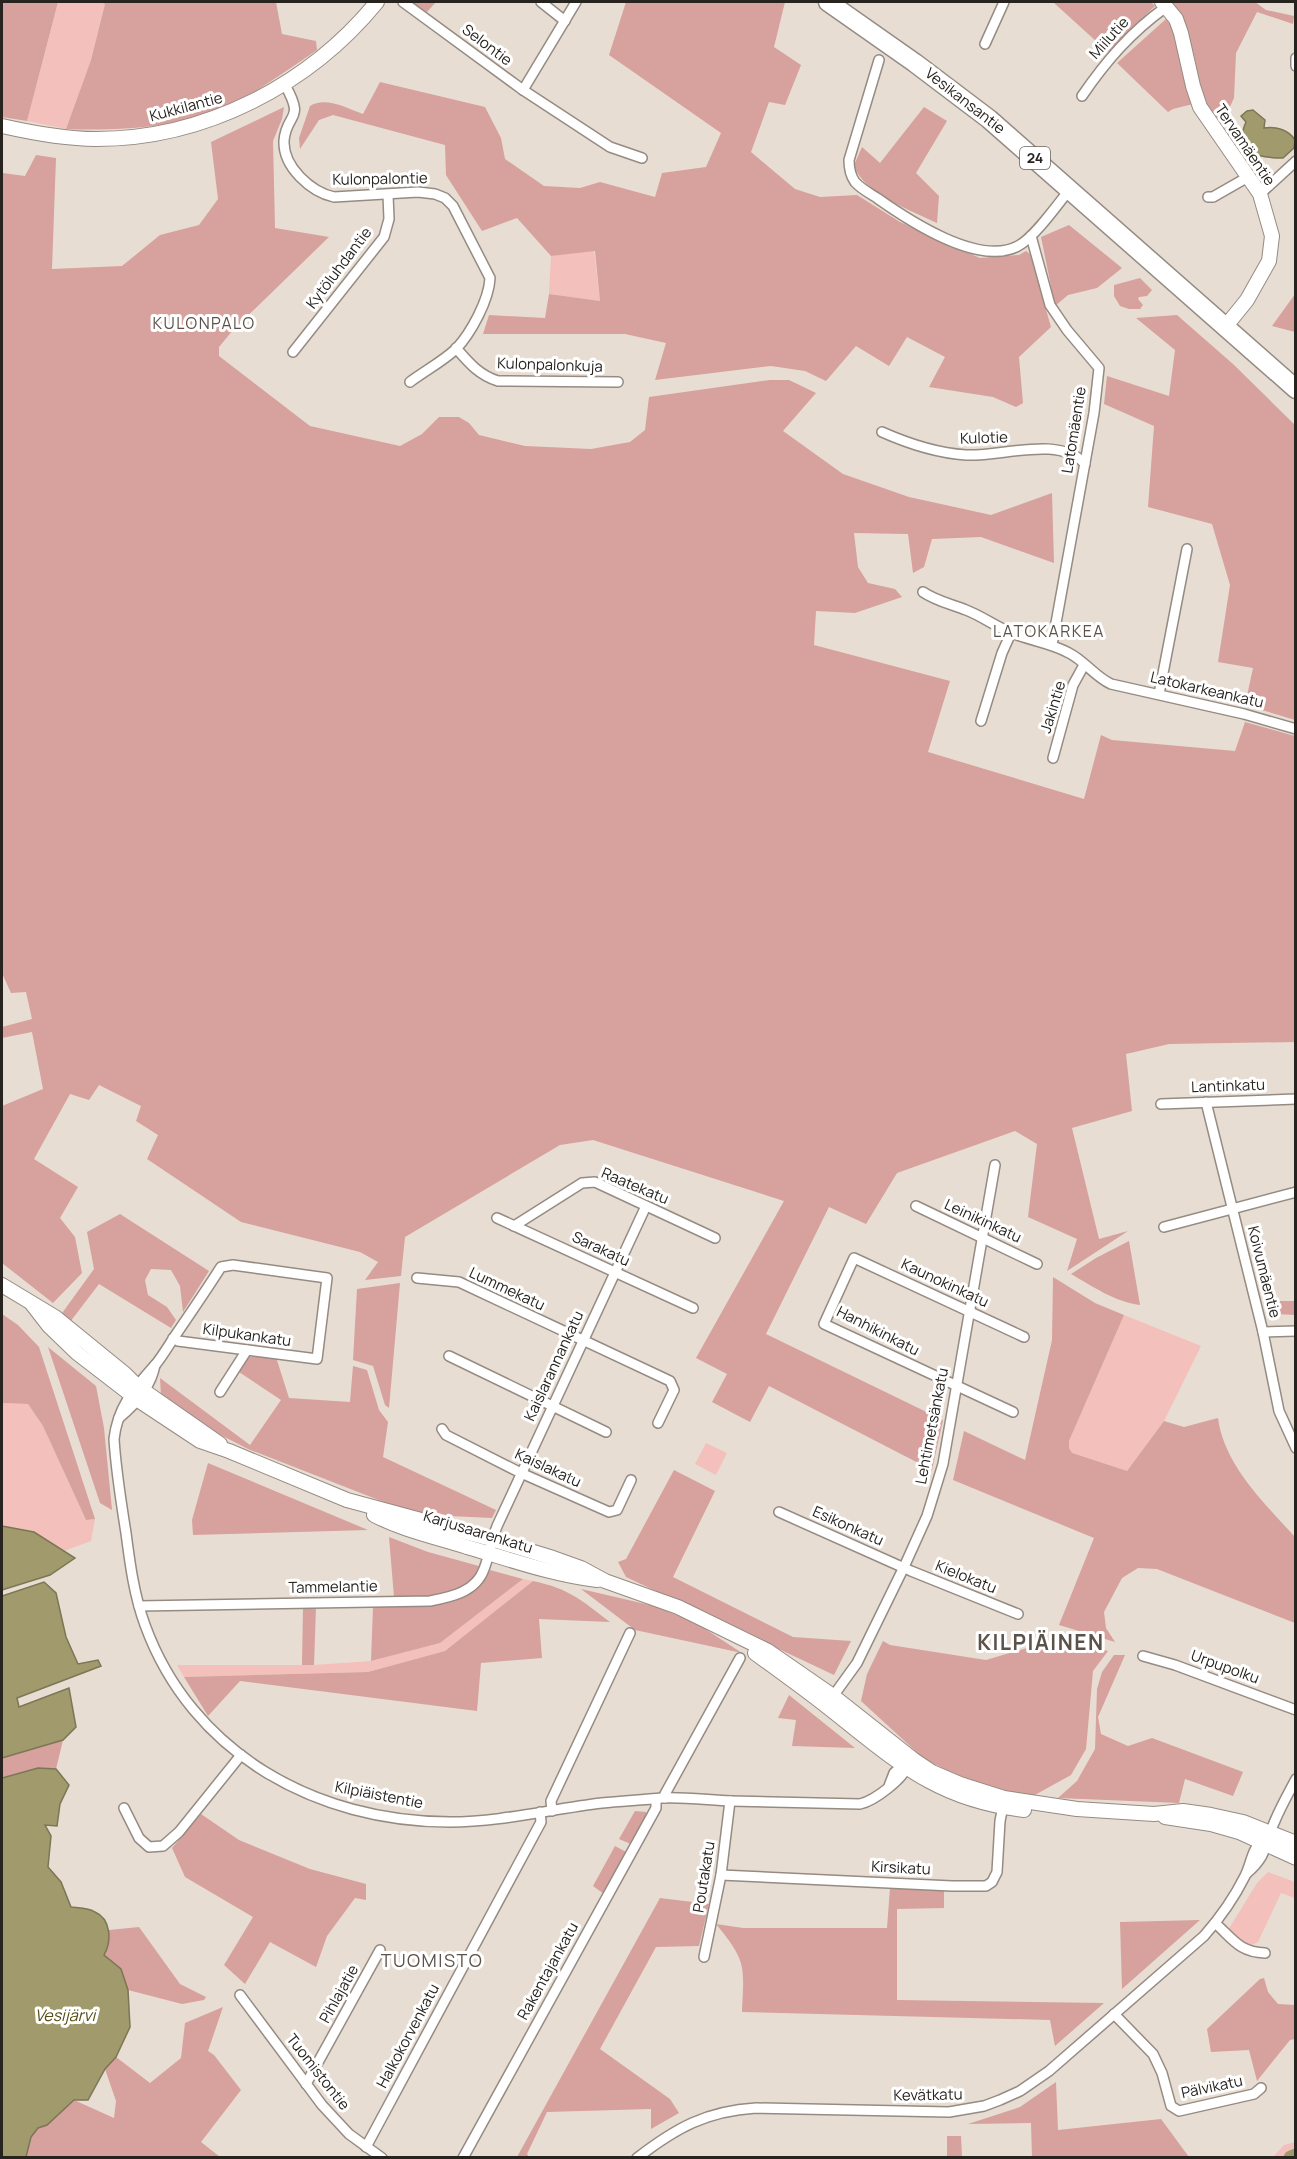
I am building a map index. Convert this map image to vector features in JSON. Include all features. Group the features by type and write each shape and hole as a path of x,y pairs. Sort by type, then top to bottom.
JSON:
{"highway":[{"name":"Vesikansantie","path":"828,2 951,90 1014,140 1225,325"},
{"name":"24","path":"1225,325 1296,388"}],"street":[{"name":"Kukkilantie","path":"2,126 49,136 98,139 163,133 226,115 285,85 325,55 377,2"},
{"name":"Selontie","path":"403,2 523,90 610,147 642,158"},
{"path":"540,2 565,21"},
{"path":"523,90 576,2"},
{"path":"985,44 1004,2"},
{"name":"Miilutie","path":"1082,96 1102,68 1140,26 1164,4"},
{"name":"Tervamäentie","path":"1164,4 1176,19 1181,33 1200,107 1260,194 1272,236 1269,261 1262,275 1247,300 1225,325"},
{"path":"1296,58 1296,66"},
{"path":"879,60 849,160 849,168 854,181 896,212 940,236 968,247 997,252 1018,246 1031,236 1070,189"},
{"name":"Kulonpalontie","path":"285,85 296,107 295,116 288,127 284,141 288,159 298,175 322,194 334,197 418,192 445,198 453,206 485,265 490,278 490,288 478,316 456,348 410,382"},
{"path":"1260,194 1296,161"},
{"path":"1208,197 1248,177"},
{"name":"Kytöluhdantie","path":"293,352 384,237 389,219 388,195"},
{"name":"Latomäentie","path":"1031,236 1050,305 1067,330 1099,368 1094,413 1052,645"},
{"name":"Kulonpalonkuja","path":"456,348 474,369 485,377 498,381 618,382"},
{"name":"Kulotie","path":"882,432 902,441 946,453 991,454 1050,449 1068,452 1085,464"},
{"path":"1159,694 1187,549"},
{"path":"923,592 932,599 978,614 1011,633 1052,645 1072,654 1084,665"},
{"path":"981,721 1002,653 1011,633"},
{"name":"Latokarkeankatu","path":"1084,665 1098,678 1111,684 1244,714 1296,729"},
{"name":"Jakintie","path":"1053,758 1073,685 1084,665"},
{"name":"Lantinkatu","path":"1161,1104 1296,1099"},
{"name":"Koivumäentie","path":"1206,1102 1263,1332 1279,1411 1296,1448"},
{"name":"Lehtimetsänkatu","path":"829,1701 857,1663 927,1516 943,1464 995,1165"},
{"name":"Raatekatu","path":"514,1226 582,1183 595,1182 715,1238"},
{"path":"1164,1227 1296,1192"},
{"name":"Kaislarannankatu","path":"491,1539 646,1206"},
{"name":"Leinikinkatu","path":"916,1206 1037,1264"},
{"name":"Sarakatu","path":"497,1218 693,1308"},
{"name":"Kaunokinkatu","path":"854,1258 1024,1336"},
{"name":"Hanhikinkatu","path":"854,1258 824,1324 1013,1412"},
{"name":"Kilpiäistentie","path":"317,1359 327,1278 233,1265 221,1267 155,1365 150,1384 125,1401 114,1439 134,1587 157,1652 175,1684 209,1727 256,1768 293,1789 336,1806 391,1817 451,1822 486,1820 603,1803 661,1799 860,1804 875,1799 889,1786 894,1773 907,1762"},
{"name":"Lummekatu","path":"417,1278 459,1282 670,1381 674,1390 658,1423"},
{"name":"Karjusaarenkatu","path":"2,1285 32,1304 49,1326 77,1353 137,1393 200,1441 347,1500 379,1517 488,1553 579,1578 605,1581"},
{"path":"1263,1332 1296,1330"},
{"name":"Kilpukankatu","path":"173,1338 178,1341 317,1359"},
{"path":"220,1392 247,1350"},
{"path":"449,1356 606,1432"},
{"name":"Kaislakatu","path":"442,1429 446,1435 521,1473 609,1512 617,1510 631,1480"},
{"name":"Karjusaarenkatu","path":"347,1500 491,1539 572,1565 605,1581 678,1607 728,1632 829,1701 907,1762"},
{"name":"Esikonkatu","path":"779,1512 904,1567"},
{"name":"Tammelantie","path":"139,1606 430,1601 452,1597 475,1584 484,1570 491,1539"},
{"name":"Kielokatu","path":"904,1567 1018,1614"},
{"path":"552,1810 551,1801 630,1633"},
{"name":"Urpupolku","path":"1143,1656 1175,1665 1296,1710"},
{"name":"Rakentajankatu","path":"462,2157 740,1658"},
{"path":"124,1808 139,1839 149,1847 163,1846 179,1832 240,1755"},
{"path":"907,1762 956,1795 1038,1811 1077,1809 1154,1814 1211,1824 1266,1840 1296,1843"},
{"name":"Kevätkatu","path":"637,2157 678,2128 725,2111 756,2108 949,2112 984,2106 1020,2091 1037,2081 1215,1923 1247,1873 1249,1859 1266,1840 1296,1779"},
{"name":"Poutakatu","path":"704,1957 722,1875 730,1801"},
{"name":"Kirsikatu","path":"722,1875 986,1886 992,1882 997,1872 1003,1803"},
{"name":"Halkokorvenkatu","path":"366,2147 541,1822 540,1812"},
{"path":"1266,1840 1296,1857"},
{"path":"1215,1923 1240,1947 1251,1953 1265,1953"},
{"name":"Pihlajatie","path":"306,2084 380,1950"},
{"name":"Tuomistontie","path":"240,1995 322,2104 349,2134 382,2157"},
{"name":"Pälvikatu","path":"1114,2014 1153,2054 1162,2073 1171,2106 1179,2111 1254,2094 1261,2088"}],"shaded area":[{"path":"2,2 58,2 27,121 2,117"},
{"path":"58,2 105,4 91,60 66,129 27,121"},
{"path":"100,2 276,2 282,34 316,41 317,50 246,96 203,115 145,127 66,129 91,60 105,4"},
{"path":"411,2 436,2 427,12"},
{"path":"626,2 785,2 774,47 801,65 785,105 769,102 751,152 795,189 820,197 857,195 900,222 980,258 1019,255 1026,251 1030,254 1051,327 1019,357 1023,403 1016,407 993,397 929,387 945,357 907,337 889,366 856,346 826,381 805,371 771,366 655,380 666,343 625,334 483,334 489,315 545,318 549,294 600,301 595,251 551,256 517,218 482,231 446,175 445,145 333,115 319,120 300,149 299,138 310,106 322,102 329,103 363,114 380,82 485,107 501,138 505,159 544,186 580,188 600,182 655,197 662,173 706,167 721,133 609,55"},
{"path":"1053,2 1151,2 1155,6 1108,52"},
{"path":"1168,2 1255,2 1266,10 1294,16 1293,24 1257,12 1236,53 1234,98 1222,124 1204,102 1194,55 1179,16"},
{"path":"1166,19 1175,31 1193,104 1168,112 1117,63"},
{"path":"284,107 273,141 275,228 329,237 233,330 219,347 219,356 310,426 400,446 422,434 439,417 459,417 469,423 479,435 525,446 591,449 630,442 645,430 649,397 770,380 789,380 816,393 783,431 843,474 909,497 991,515 1052,493 1054,563 981,537 932,539 924,567 913,573 908,534 854,533 858,567 868,583 895,589 902,597 855,613 816,611 814,645 950,681 928,752 1084,799 1101,735 1112,740 1235,751 1245,722 1295,736 1295,1042 1169,1044 1126,1054 1132,1111 1072,1128 1099,1239 1128,1231 1067,1271 1077,1239 1028,1217 1037,1144 1015,1131 897,1173 866,1224 829,1207 766,1334 943,1420 932,1470 769,1386 750,1422 712,1402 727,1374 696,1358 784,1201 593,1140 560,1145 405,1237 401,1276 365,1280 378,1262 360,1252 241,1222 147,1159 158,1135 136,1121 141,1106 99,1085 89,1100 70,1094 34,1159 78,1187 60,1218 75,1237 82,1273 53,1303 2,1263 2,1106 43,1089 32,1032 2,1038 2,1027 32,1019 26,992 11,993 2,973 3,173 25,176 36,155 56,158 52,269 122,266 160,235 199,225 218,199 211,142"},
{"path":"924,107 947,121 916,173 939,196 937,223 902,207 877,192 859,175 854,165 862,147 880,163"},
{"path":"1069,225 1122,268 1097,288 1068,295 1055,306 1041,237"},
{"path":"594,250 600,301 549,294 551,256"},
{"path":"1140,278 1152,290 1147,296 1139,297 1143,305 1140,309 1120,306 1114,296 1114,285"},
{"path":"1295,294 1295,332 1272,326"},
{"path":"1177,315 1233,364 1295,425 1295,720 1245,705 1253,668 1218,662 1230,585 1212,524 1148,507 1154,426 1104,404 1107,376 1169,396 1175,350 1136,318"},
{"path":"120,1214 209,1271 183,1312 180,1286 171,1270 151,1269 145,1280 148,1295 167,1307 176,1320 171,1328 99,1284 70,1322 60,1316 94,1269 87,1232"},
{"path":"1129,1241 1140,1305 1113,1297 1071,1274 1096,1258"},
{"path":"1053,1277 1095,1303 1124,1315 1069,1441 1072,1453 1127,1471 1164,1421 1184,1427 1218,1418 1228,1452 1237,1468 1259,1497 1295,1537 1295,1623 1157,1569 1138,1568 1122,1578 1104,1612 1106,1628 1115,1642 1059,1625 1094,1538 953,1480 964,1431 1025,1460 1052,1340"},
{"path":"400,1283 389,1408 385,1405 373,1366 353,1360 357,1289"},
{"path":"1268,1301 1295,1301 1295,1315 1275,1314 1266,1308"},
{"path":"2,1314 18,1325 39,1347 95,1519 86,1520 43,1426 28,1404 2,1403"},
{"path":"1124,1315 1201,1346 1164,1421 1127,1471 1072,1454 1069,1448 1069,1441"},
{"path":"48,1347 96,1386 104,1428 112,1510 100,1503"},
{"path":"257,1355 276,1357 289,1398 350,1402 353,1366 367,1370 379,1410 388,1422 383,1457 496,1510 492,1518 449,1516 425,1509 422,1517 248,1449 213,1431 161,1396 160,1378 250,1445 281,1400 239,1372 247,1358"},
{"path":"2,1403 28,1404 43,1426 86,1520 95,1519 91,1541 64,1551 56,1560 2,1575"},
{"path":"706,1443 727,1453 716,1475 695,1464"},
{"path":"208,1463 368,1530 193,1535 192,1520"},
{"path":"674,1470 715,1491 673,1577 793,1637 851,1641 834,1675 626,1577 618,1562 626,1559"},
{"path":"389,1537 428,1552 479,1566 472,1579 456,1590 435,1595 394,1597"},
{"path":"490,1570 523,1579 440,1643 371,1661 373,1607 422,1606 455,1600 469,1594 481,1584"},
{"path":"523,1579 533,1581 445,1651 368,1672 184,1677 177,1665 314,1665 371,1661 440,1643"},
{"path":"533,1581 557,1588 583,1601 610,1622 539,1619 542,1658 481,1663 477,1711 240,1681 208,1716 184,1677 368,1672 445,1651"},
{"path":"581,1589 654,1606 696,1623 742,1653 635,1630"},
{"path":"303,1607 316,1607 314,1665 302,1665"},
{"path":"1052,1633 1108,1651 1093,1671 1086,1749 1071,1775 1033,1796 1006,1792 955,1775 922,1757 861,1701 867,1674 883,1641 890,1645 986,1660 1047,1642"},
{"path":"1114,1655 1125,1655 1098,1717 1101,1734 1128,1746 1152,1738 1243,1772 1233,1796 1185,1779 1179,1803 1058,1798 1077,1781 1095,1749 1097,1689 1102,1672"},
{"path":"789,1695 855,1748 792,1746 796,1720 778,1718"},
{"path":"63,1740 56,1769 38,1768 2,1778 2,1758"},
{"path":"635,1811 646,1812 646,1820 633,1845 619,1839"},
{"path":"201,1814 239,1840 310,1869 366,1884 366,1900 355,1898 327,1936 316,1967 270,1942 245,1984 224,1965 253,1917 185,1877 172,1848"},
{"path":"615,1846 628,1853 604,1894 593,1886"},
{"path":"1268,1872 1295,1882 1295,1898 1281,1893 1258,1942 1250,1946 1228,1930 1257,1883"},
{"path":"890,1888 944,1891 944,1908 897,1909 897,2000 1104,2003 1055,2046 1050,2020 742,2012 743,1974 741,1965 733,1947 716,1924 743,1928 887,1928"},
{"path":"660,1898 709,1904 699,1946 656,1947 600,2049 670,2099 679,2113 651,2129 651,2109 547,2112 527,2154 529,2157 517,2157"},
{"path":"1200,1920 1122,1989 1120,1922"},
{"path":"139,1927 180,1984 206,1997 204,2000 182,2004 128,1990 121,1969 103,1955 107,1949 109,1930"},
{"path":"1264,1978 1268,1992 1278,2004 1295,2005 1295,2039 1290,2040 1257,2081 1249,2050 1211,2052 1207,2029 1260,1979"},
{"path":"223,2007 208,2051 214,2055 241,2090 201,2142 220,2157 26,2158 31,2137 38,2128 47,2125 74,2100 114,2118 116,2101 105,2069 116,2057 150,2083 181,2058 185,2023"},
{"path":"1056,2082 1058,2130 1161,2119 1189,2157 1032,2157 1031,2123 968,2124 1020,2107"},
{"path":"947,2136 961,2136 962,2157 947,2157"},
{"path":"1295,2142 1295,2157 1273,2157 1284,2145"}],"water":[{"path":"1253,110 1265,120 1264,128 1282,130 1295,140 1294,148 1283,158 1257,155 1245,147 1242,141 1246,122 1241,116"},
{"path":"2,1526 34,1532 75,1558 50,1575 2,1590"},
{"path":"44,1582 56,1593 66,1637 78,1664 98,1660 101,1666 17,1698 19,1707 69,1688 76,1727 63,1740 2,1758 2,1596"},
{"name":"Vesijärvi","path":"38,1768 56,1769 69,1785 60,1804 57,1826 45,1825 51,1836 48,1867 61,1882 71,1907 93,1911 100,1915 107,1925 109,1937 104,1955 121,1969 128,1990 130,2027 116,2057 105,2069 88,2100 74,2100 47,2125 38,2128 31,2137 26,2157 2,2157 2,1778"}],"waterway":[{"path":"1291,2158 1296,2156"}],"district":[{"name":"KULONPALO","path":"204,323"},
{"name":"LATOKARKEA","path":"1049,631"},
{"name":"KILPIÄINEN","path":"1041,1643"},
{"name":"TUOMISTO","path":"432,1961"}]}
